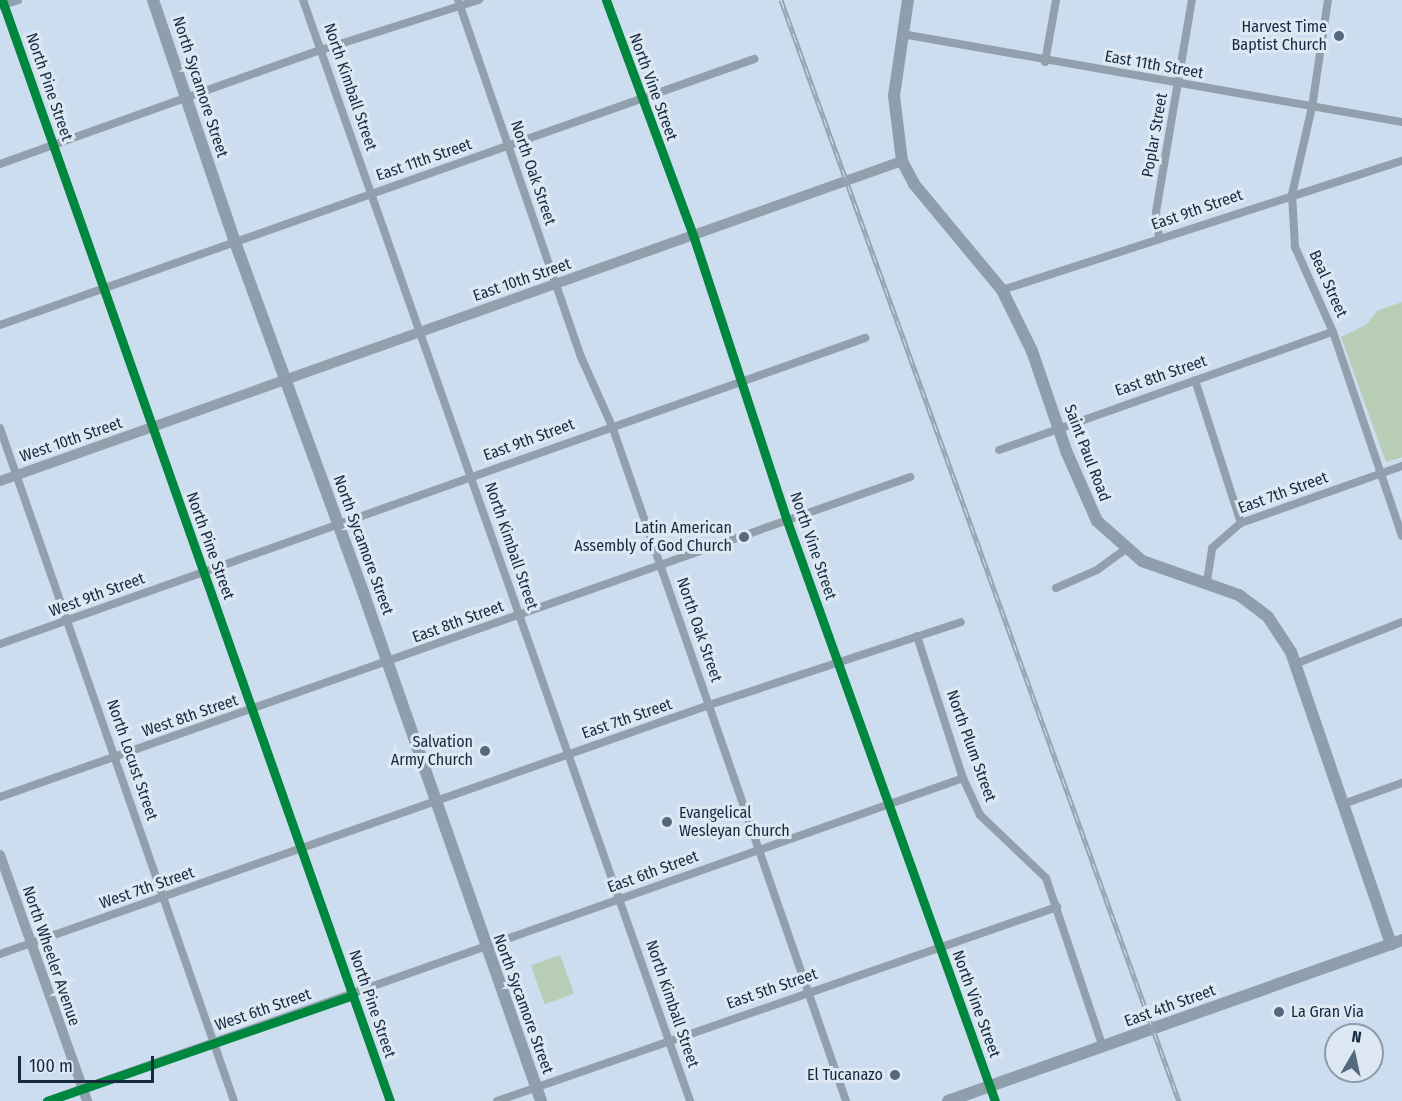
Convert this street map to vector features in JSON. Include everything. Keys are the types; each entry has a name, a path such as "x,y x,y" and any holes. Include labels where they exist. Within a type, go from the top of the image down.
{"main road":[{"name":"North Sycamore Street","path":"153,0 235,242 338,524 541,1101"},
{"name":"Saint Paul Road","path":"908,0 894,96 903,161 925,199 1002,290 1032,351 1059,428 1097,521 1142,561 1207,581 1239,595 1268,617 1295,664 1343,804 1397,942"},
{"name":"East 4th Street","path":"948,1101 1397,942"}],"street":[{"path":"2,4 18,0"},
{"name":"North Kimball Street","path":"303,0 690,1101"},
{"path":"0,164 321,50 460,4 479,0"},
{"name":"North Vine Street","path":"606,0 640,98 693,235 786,518 995,1101"},
{"path":"1045,62 1056,0"},
{"name":"Poplar Street","path":"1159,239 1156,212 1192,0"},
{"name":"Beal Street","path":"1328,0 1312,106 1292,194 1295,247 1333,332 1402,536"},
{"name":"North Pine Street","path":"2,4 304,849 390,1101"},
{"name":"North Oak Street","path":"460,4 581,357 612,426 846,1101"},
{"name":"East 11th Street","path":"902,34 1045,62 1402,122"},
{"name":"East 11th Street","path":"0,325 754,59"},
{"name":"East 10th Street","path":"152,428 419,330 556,285 903,161"},
{"name":"East 9th Street","path":"1002,290 1292,194 1402,161"},
{"name":"East 8th Street","path":"999,450 1333,332"},
{"name":"East 9th Street","path":"203,571 865,338"},
{"path":"1195,380 1241,523"},
{"name":"North Locust Street","path":"0,428 234,1101"},
{"name":"West 10th Street","path":"0,481 152,428"},
{"name":"East 7th Street","path":"1207,581 1212,548 1241,523 1402,466"},
{"name":"East 8th Street","path":"253,710 520,616 786,518 910,477"},
{"path":"1056,588 1096,570 1126,549"},
{"name":"West 9th Street","path":"0,644 69,623 203,571"},
{"name":"East 7th Street","path":"304,849 709,705 961,622"},
{"path":"1295,664 1402,622"},
{"name":"North Plum Street","path":"917,636 963,778 980,816 1046,878 1103,1047"},
{"name":"West 8th Street","path":"0,797 253,710"},
{"name":"East 6th Street","path":"353,994 963,778"},
{"path":"1343,804 1402,783"},
{"name":"West 7th Street","path":"0,954 304,849"},
{"name":"North Wheeler Avenue","path":"0,855 87,1101"},
{"name":"East 5th Street","path":"497,1101 1057,907"},
{"name":"West 6th Street","path":"47,1101 353,994"}],"green space":[{"path":"1402,302 1402,457 1386,462 1341,337 1366,325 1377,311"},
{"path":"560,955 574,994 545,1004 531,966"}],"railway":[{"path":"781,0 1179,1101"}],"cycle path":[{"path":"2,0 390,1101"},
{"path":"606,0 693,235 786,518 995,1101"},
{"path":"47,1101 353,995"}],"place":[{"name":"Harvest Time Baptist Church","path":"1339,36"},
{"name":"Latin American Assembly of God Church","path":"744,537"},
{"name":"Salvation Army Church","path":"485,751"},
{"name":"Evangelical Wesleyan Church","path":"667,822"},
{"name":"La Gran Via","path":"1279,1012"},
{"name":"El Tucanazo","path":"895,1075"}]}
